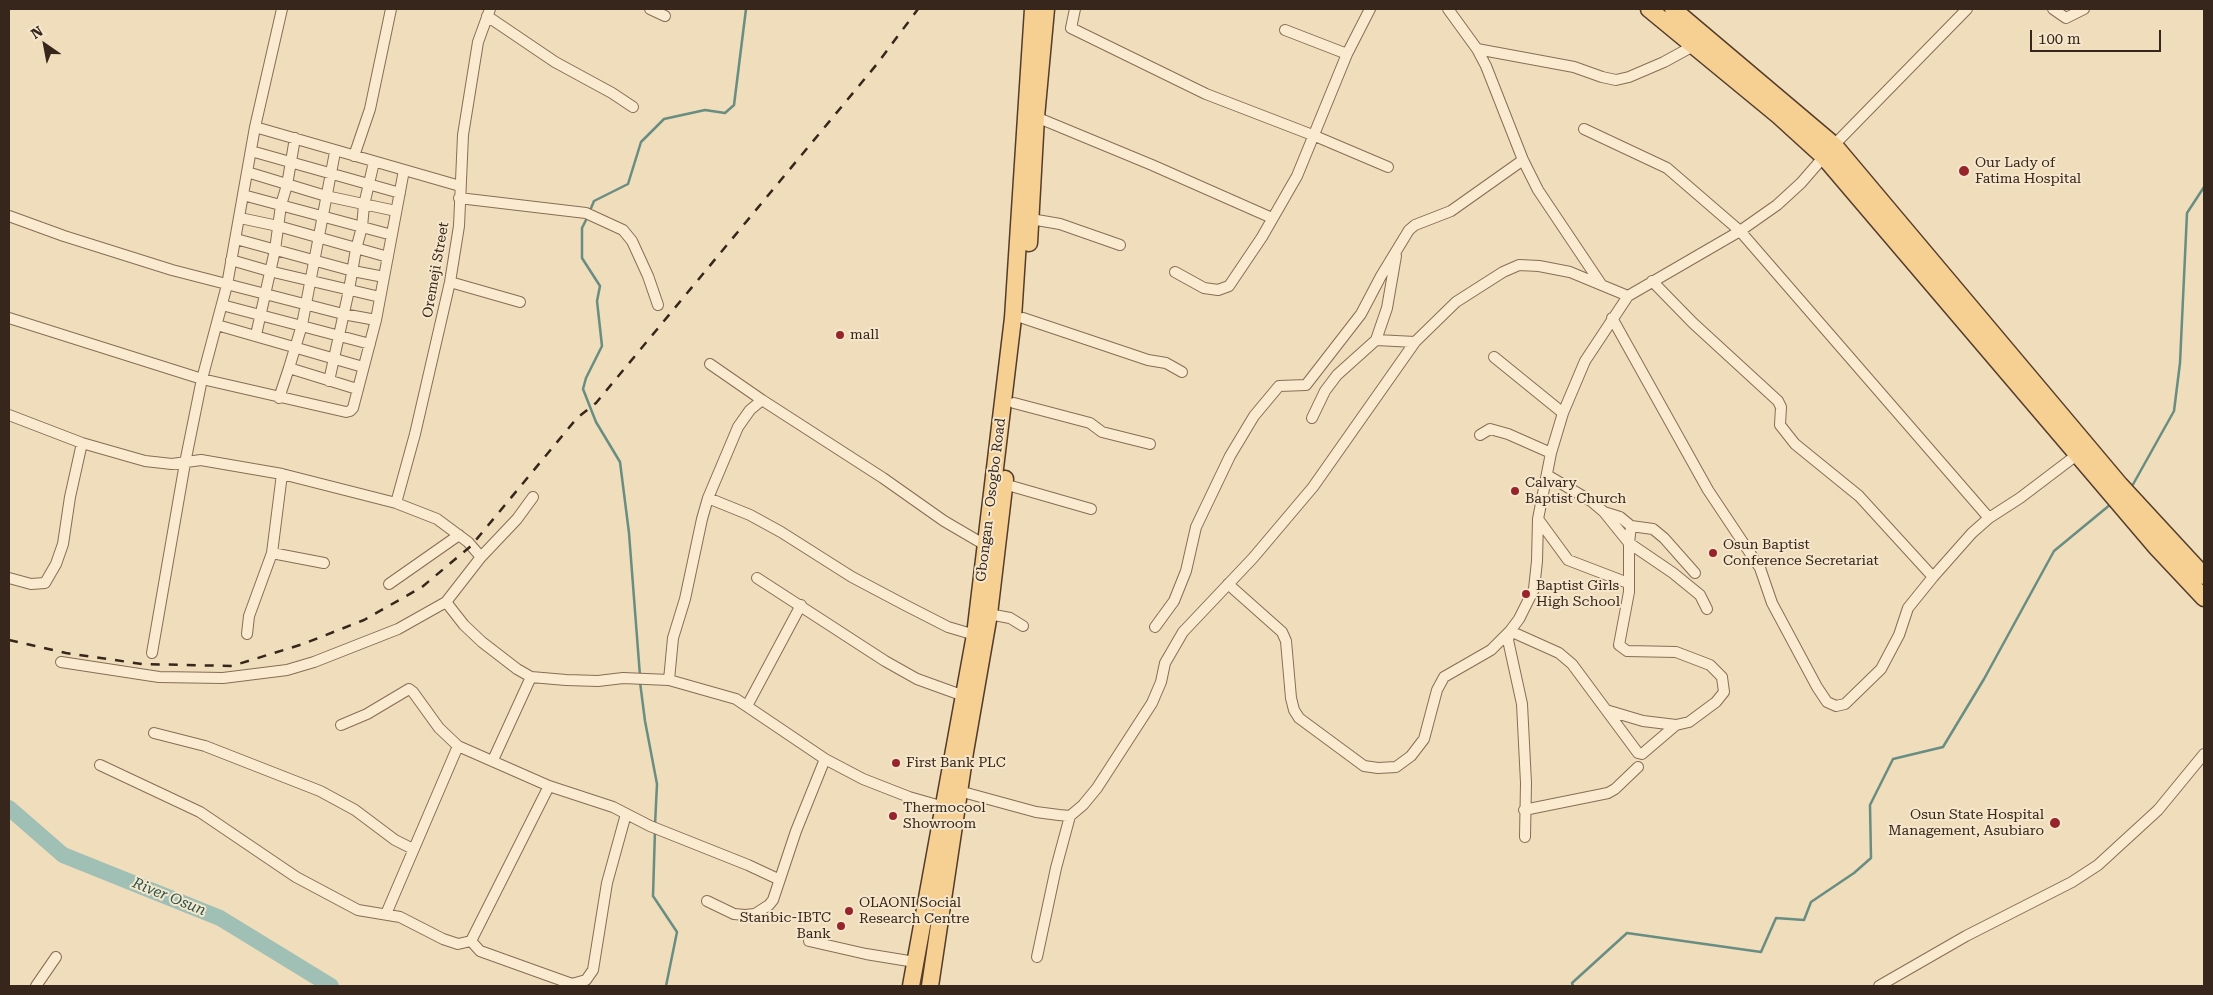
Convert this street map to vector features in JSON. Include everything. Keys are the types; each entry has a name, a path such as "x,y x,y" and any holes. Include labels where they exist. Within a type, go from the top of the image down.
{"main road":[{"name":"Gbongan - Osogbo Road","path":"930,986 976,663 975,635 1013,318 1033,9"},
{"name":"Gbongan - Osogbo Road","path":"911,986 964,696 976,663 989,614 1023,318 1031,219 1036,117 1046,9"},
{"path":"1649,9 1829,151 2078,454 2115,489"},
{"path":"1673,9 1829,151 2134,511 2204,576"},
{"path":"2134,511 2157,548 2204,598"}],"street":[{"path":"152,652 185,463 202,379 227,285 255,127 282,9"},
{"path":"354,156 370,110 392,9"},
{"path":"650,9 665,16"},
{"path":"1075,9 1071,28 1206,94 1315,136 1388,167"},
{"path":"1175,272 1204,288 1218,290 1229,286 1298,176 1347,54 1370,9"},
{"path":"1448,9 1477,49 1486,66 1538,190 1600,284"},
{"path":"1228,584 1282,632 1286,641 1291,698 1294,710 1299,718 1364,766 1378,768 1396,766 1411,756 1424,739 1437,690 1444,677 1491,650 1510,632 1519,619 1534,589 1538,519 1550,453 1562,413 1584,361 1628,296 1740,231 1777,205 1802,183 1829,151 1967,9"},
{"path":"2053,9 2060,16 2066,18 2084,9"},
{"path":"488,12 555,62 612,93 633,107"},
{"name":"Oremeji Street","path":"396,503 415,434 450,282 459,226 462,135 478,42 488,12"},
{"path":"1285,30 1347,54"},
{"path":"1477,49 1574,67 1602,78 1616,80 1629,77 1664,62 1695,45"},
{"path":"1036,117 1152,164 1272,218"},
{"path":"255,127 335,152 460,186"},
{"path":"1584,129 1667,168 1740,231 1989,518"},
{"path":"256,335 269,271 276,250 281,205 287,185 295,138"},
{"path":"251,151 400,193"},
{"path":"280,398 302,325 335,152"},
{"path":"1155,627 1174,601 1186,571 1196,527 1230,456 1254,416 1279,386 1306,385 1362,314 1404,235 1416,225 1451,211 1524,160"},
{"path":"329,381 374,162"},
{"path":"9,318 202,379 346,412 353,408 376,320 404,170"},
{"path":"247,172 326,196 396,212"},
{"path":"243,195 392,235"},
{"path":"460,198 586,213 602,218 623,230 632,241 648,276 658,306"},
{"path":"9,216 115,253 227,285 343,314 376,320"},
{"path":"240,218 278,226 388,257"},
{"path":"1031,219 1060,224 1120,245"},
{"path":"236,239 353,271 384,277"},
{"path":"1312,418 1325,391 1337,375 1376,340 1387,308 1396,252"},
{"path":"231,260 269,271 380,297"},
{"path":"1037,957 1056,868 1070,816 1097,788 1152,703 1161,682 1165,663 1179,638 1253,558 1313,487 1415,342 1456,302 1503,272 1519,266 1539,266 1570,272 1628,296"},
{"path":"1652,281 1698,328 1778,401 1781,407 1780,425 1789,437 1859,496 1933,577"},
{"path":"450,282 520,302"},
{"path":"222,305 370,344"},
{"path":"1023,318 1148,360 1166,363 1182,372"},
{"path":"1612,318 1708,490 1760,568 1772,603 1817,687 1827,702 1836,706 1845,704 1881,669 1898,635 1908,608 1972,534 1989,518 2020,498 2078,454"},
{"path":"217,325 296,346 364,367"},
{"path":"1376,340 1415,342"},
{"path":"1494,357 1562,413"},
{"path":"710,364 883,478 944,521 985,545"},
{"path":"288,368 357,388"},
{"path":"669,680 673,638 685,600 708,498 738,427 750,410 762,400"},
{"path":"1014,403 1090,423 1102,432 1150,444"},
{"path":"9,416 82,443 145,461 172,464 201,460 282,474 396,503 437,519 459,535 481,557"},
{"path":"1480,435 1490,429 1508,434 1550,453"},
{"path":"9,578 18,582 45,583 56,564 63,544 70,497 82,443"},
{"path":"247,634 249,616 272,553 282,474"},
{"path":"1547,475 1591,501 1604,512 1629,543 1673,573 1700,595 1707,609"},
{"path":"1004,484 1091,509"},
{"path":"61,662 159,676 223,678 287,670 314,662 398,629 446,602 481,557 517,519 533,497"},
{"path":"708,498 750,515 781,532 852,577 905,605 948,627 975,635"},
{"path":"1604,512 1620,517 1631,526 1653,529 1664,538 1695,572"},
{"path":"1538,519 1568,560 1628,583"},
{"path":"1605,709 1643,721 1676,725 1689,722 1716,702 1724,692 1722,676 1710,665 1676,652 1627,651 1619,645 1629,592 1631,526"},
{"path":"389,584 459,535"},
{"path":"272,553 324,564"},
{"path":"757,578 885,661 918,679 964,696"},
{"path":"446,602 464,625 482,642 517,669 531,677 598,681 623,678 669,680 736,700 825,759 863,779 909,797 944,807"},
{"path":"747,706 801,605"},
{"path":"989,614 1010,618 1023,626"},
{"path":"1510,632 1559,653 1572,664 1640,754 1676,725"},
{"path":"1510,632 1508,640 1510,654 1522,704 1526,783 1525,837"},
{"path":"493,760 531,677"},
{"path":"341,725 367,714 409,689 439,728 458,746 549,786 613,807 650,826 748,865 778,880"},
{"path":"154,733 205,746 320,791 355,810 396,840 413,849"},
{"path":"386,914 458,746"},
{"path":"1879,986 1966,936 2072,882 2098,865 2158,810 2204,754"},
{"path":"707,901 734,914 755,914 769,905 773,900 778,880 825,759"},
{"path":"100,765 200,812 296,877 358,910 386,914 416,924 442,939 458,944 471,941"},
{"path":"1524,810 1608,793 1615,789 1638,767"},
{"path":"471,941 549,786"},
{"path":"959,791 1036,812 1070,816"},
{"path":"471,941 480,951 572,984 586,980 593,970 607,883 626,814"},
{"path":"809,941 866,954 915,962"},
{"path":"36,986 56,957"}],"waterway":[{"path":"589,213 594,201 628,184 641,142 664,119 705,110 725,113 734,105 746,9"},
{"path":"2131,488 2174,411 2180,363 2187,213 2204,187"},
{"path":"587,218 582,228 582,258 600,286 597,301 602,346 586,378 583,389 596,422 620,462 629,533 640,676"},
{"path":"1573,986 1572,983 1627,933 1761,952 1776,918 1804,920 1811,902 1854,873 1871,858 1870,805 1893,759 1943,747 1984,679 2054,551 2111,504"},
{"path":"640,682 657,784 655,825"},
{"name":"River Osun","path":"9,808 63,855 220,918 331,986"},
{"path":"655,830 653,896 677,932 666,986"}],"railway":[{"path":"9,640 66,653 142,664 232,666 303,644 364,620 422,587 471,546 577,418 596,403 877,64 918,9"}],"place":[{"name":"Our Lady of Fatima Hospital","path":"1964,171"},
{"name":"mall","path":"840,335"},
{"name":"Calvary Baptist Church","path":"1515,491"},
{"name":"Osun Baptist Conference Secretariat","path":"1713,553"},
{"name":"Baptist Girls High School","path":"1526,594"},
{"name":"First Bank PLC","path":"896,763"},
{"name":"Thermocool Showroom","path":"893,816"},
{"name":"Osun State Hospital Management, Asubiaro","path":"2055,823"},
{"name":"OLAONI Social Research Centre","path":"849,911"},
{"name":"Stanbic-IBTC Bank","path":"841,926"}]}
